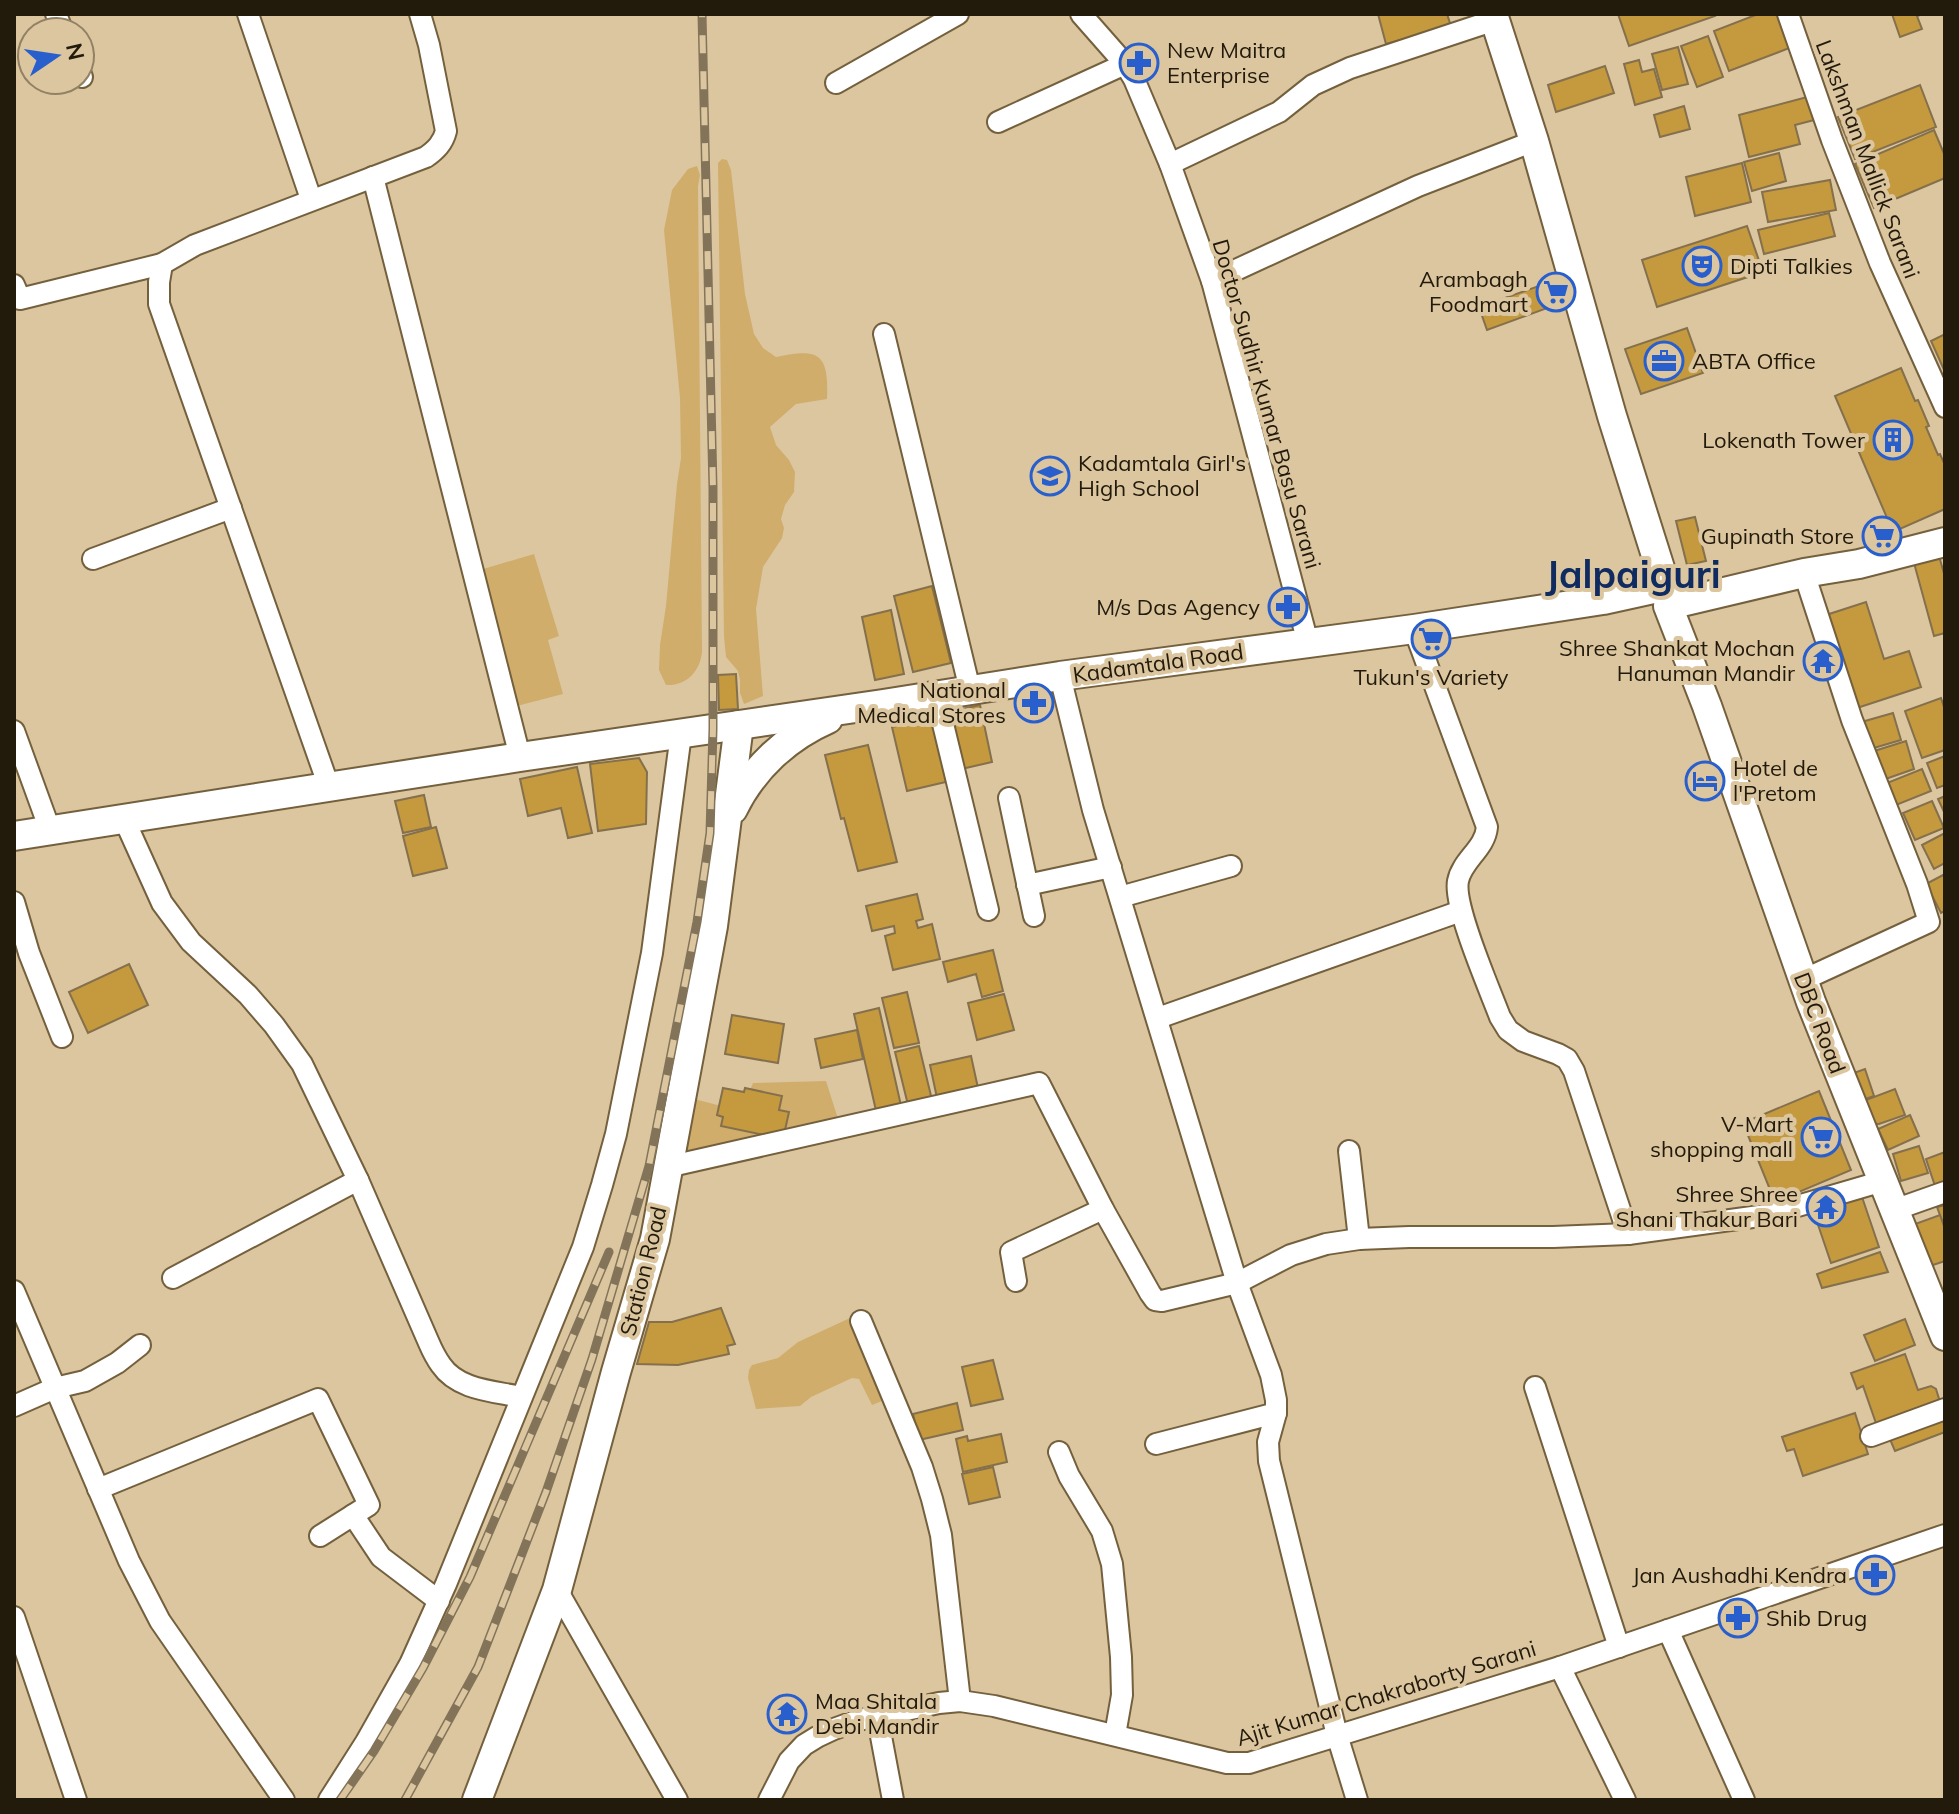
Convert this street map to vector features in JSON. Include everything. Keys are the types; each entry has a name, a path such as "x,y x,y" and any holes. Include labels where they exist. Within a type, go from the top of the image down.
{"street":[{"path":"248,14 311,199"},
{"path":"14,285 20,299 162,264 195,245 426,157 444,140 446,131 420,14"},
{"path":"836,83 958,14"},
{"name":"Doctor Sudhir Kumar Basu Sarani","path":"1081,14 1125,64 1134,79 1170,164 1212,281 1308,643"},
{"name":"Lakshman Mallick Sarani","path":"1788,14 1832,140 1876,252 1945,407"},
{"path":"1170,164 1279,112 1329,76 1499,16"},
{"name":"DBC Road","path":"1499,16 1540,138 1612,416 1707,706 1803,980 1945,1336"},
{"path":"998,122 1125,64"},
{"path":"1212,281 1418,186 1540,138"},
{"path":"373,177 520,757"},
{"path":"162,264 159,304 329,787"},
{"path":"884,334 970,690"},
{"path":"93,559 231,508"},
{"name":"Kadamtala Road","path":"14,836 1060,676 1414,629 1603,600 1672,594 1859,564 1945,542"},
{"path":"1803,980 1937,921 1917,884 1852,720 1804,573"},
{"path":"1414,629 1487,827 1482,843 1461,869 1458,878 1461,911 1500,1017 1508,1030 1523,1041 1567,1059 1574,1071 1628,1234"},
{"path":"1060,676 1093,810 1237,1283 1271,1375 1276,1413 1268,1442 1269,1461 1337,1735 1357,1800"},
{"path":"936,695 988,910"},
{"path":"728,818 748,783 775,753 794,738 836,715 883,704"},
{"name":"Station Road","path":"477,1800 557,1590 655,1239 701,999 728,818 726,727"},
{"path":"14,731 50,830"},
{"path":"329,1800 410,1664 439,1601 583,1247 616,1134 652,953 681,734"},
{"path":"1009,798 1034,916"},
{"path":"124,819 162,903 191,942 248,995 302,1064 441,1366 462,1384 521,1397"},
{"path":"1120,897 1231,866"},
{"path":"1027,885 1111,867"},
{"path":"14,902 29,953 62,1037"},
{"path":"1158,1018 1461,911"},
{"path":"667,1167 1039,1083 1103,1209 1155,1300 1171,1300 1237,1283 1265,1268 1326,1244 1359,1239 1444,1236 1628,1234 1767,1215 1883,1181"},
{"path":"1349,1151 1359,1239"},
{"path":"173,1278 358,1180"},
{"path":"1894,1210 1945,1192"},
{"path":"1016,1281 1011,1252 1103,1209"},
{"path":"14,1291 129,1561 160,1621 284,1800"},
{"path":"861,1321 922,1467 941,1535 960,1701"},
{"path":"14,1406 55,1388 85,1381 117,1363 140,1345"},
{"path":"1535,1387 1619,1647"},
{"path":"98,1489 318,1399 369,1505 320,1536"},
{"path":"1871,1436 1945,1409"},
{"path":"1156,1444 1276,1413"},
{"path":"1059,1452 1069,1476 1102,1531 1112,1564 1122,1695 1115,1735"},
{"path":"353,1515 381,1557 439,1601"},
{"name":"Ajit Kumar Chakraborty Sarani","path":"769,1800 789,1761 817,1737 877,1715 960,1701 1242,1764 1560,1667 1945,1535"},
{"path":"557,1590 677,1800"},
{"path":"14,1617 76,1800"},
{"path":"1668,1630 1744,1800"},
{"path":"1560,1667 1625,1800"},
{"path":"877,1715 893,1800"}],"shaded area":[{"path":"722,159 727,160 731,170 745,294 754,334 763,348 776,357 802,353 818,357 826,372 827,384 827,399 796,404 770,427 776,445 795,472 794,492 785,505 781,519 784,528 782,538 763,567 756,609 763,696 744,704 738,671 726,657 724,637 718,163"},
{"path":"697,166 700,175 702,652 691,676 680,683 666,685 659,670 660,645 681,458 680,398 664,230 672,190 688,169"},
{"path":"534,554 559,636 548,640 563,694 513,707 480,570"},
{"path":"826,1081 840,1125 680,1162 694,1099 741,1111 753,1083"},
{"path":"853,1318 887,1399 872,1405 859,1379 852,1378 811,1397 800,1406 756,1409 748,1378 752,1365 778,1358 798,1342"}],"building":[{"path":"1378,14 1447,14 1451,26 1386,44"},
{"path":"1618,14 1714,14 1715,16 1629,46"},
{"path":"1758,14 1779,14 1792,47 1729,71 1714,31"},
{"path":"1892,14 1923,14 1917,16 1922,29 1900,37"},
{"path":"1708,36 1723,77 1697,87 1681,46"},
{"path":"1678,47 1688,84 1662,90 1652,54"},
{"path":"1639,60 1642,72 1654,69 1662,97 1635,105 1624,64"},
{"path":"1605,66 1614,93 1556,112 1548,85"},
{"path":"1920,85 1936,127 1855,159 1838,117"},
{"path":"1811,96 1818,119 1795,125 1800,144 1749,157 1739,115"},
{"path":"1684,106 1690,129 1660,137 1654,115"},
{"path":"1934,130 1945,156 1945,178 1874,208 1855,164"},
{"path":"1779,153 1786,181 1752,191 1744,162"},
{"path":"1742,163 1751,202 1695,216 1686,177"},
{"path":"1830,180 1836,210 1768,222 1762,192"},
{"path":"1829,213 1835,236 1764,254 1758,230"},
{"name":"Dipti Talkies","path":"1747,226 1763,272 1657,307 1642,260"},
{"path":"1553,281 1561,303 1487,330 1479,307"},
{"name":"ABTA Office","path":"1687,328 1703,373 1641,394 1625,349"},
{"path":"1945,334 1945,372 1931,341"},
{"name":"Lokenath Tower","path":"1901,368 1945,465 1945,509 1893,532 1835,396"},
{"path":"1695,517 1706,561 1687,565 1676,521"},
{"path":"1939,556 1945,577 1945,633 1934,636 1914,563"},
{"path":"932,586 951,663 913,672 894,596"},
{"path":"1866,602 1884,659 1909,651 1921,687 1854,709 1823,616"},
{"path":"891,610 904,674 875,680 862,617"},
{"path":"736,674 738,709 719,710 718,675"},
{"path":"1941,698 1945,710 1945,750 1922,758 1905,711"},
{"path":"980,705 992,762 957,770 945,713"},
{"path":"1893,713 1901,740 1867,750 1858,723"},
{"path":"936,717 950,781 907,791 892,727"},
{"path":"1906,741 1914,769 1880,781 1871,752"},
{"path":"868,745 897,862 858,871 825,755"},
{"path":"1945,756 1945,785 1937,788 1927,763"},
{"path":"639,758 647,772 646,824 598,831 590,764"},
{"path":"577,767 592,833 568,838 561,808 528,816 520,779"},
{"path":"1922,769 1931,791 1891,807 1882,785"},
{"path":"424,795 431,827 403,833 395,801"},
{"path":"1945,796 1945,814 1938,799"},
{"path":"1932,801 1944,828 1915,840 1903,813"},
{"path":"436,827 447,868 413,876 403,836"},
{"path":"1945,833 1945,863 1934,869 1922,845"},
{"path":"1945,874 1945,911 1941,913 1926,884"},
{"path":"917,894 923,919 916,921 918,928 932,924 940,959 893,970 885,936 895,933 894,926 872,931 866,906"},
{"path":"993,950 1003,991 982,997 976,974 948,982 943,962"},
{"path":"129,964 148,1005 88,1033 69,992"},
{"path":"907,992 919,1043 894,1048 882,998"},
{"path":"1004,994 1014,1030 977,1040 968,1003"},
{"path":"879,1008 902,1110 877,1115 854,1014"},
{"path":"732,1015 784,1024 778,1063 725,1054"},
{"path":"857,1030 863,1059 821,1068 815,1039"},
{"path":"919,1046 932,1100 908,1105 895,1052"},
{"path":"971,1056 978,1088 937,1098 930,1065"},
{"path":"1865,1069 1874,1096 1857,1102 1848,1075"},
{"path":"723,1088 744,1092 745,1088 782,1096 779,1110 789,1112 783,1139 721,1126 723,1117 717,1115"},
{"path":"1895,1089 1905,1115 1879,1124 1865,1123 1858,1103"},
{"path":"1819,1091 1851,1170 1775,1202 1743,1123"},
{"path":"1910,1115 1919,1136 1888,1150 1878,1129"},
{"path":"1919,1146 1928,1173 1901,1181 1893,1154"},
{"path":"1945,1152 1945,1182 1935,1186 1926,1159"},
{"path":"1861,1194 1879,1247 1831,1263 1813,1210"},
{"path":"1945,1205 1945,1229 1937,1207"},
{"path":"1940,1215 1945,1229 1945,1261 1930,1266 1915,1224"},
{"path":"1880,1252 1888,1272 1822,1288 1817,1274"},
{"path":"721,1308 735,1344 727,1346 729,1354 678,1365 637,1364 649,1322 672,1322"},
{"path":"1905,1319 1915,1345 1875,1361 1864,1335"},
{"path":"1905,1354 1918,1390 1931,1386 1936,1389 1940,1402 1878,1429 1863,1386 1857,1389 1851,1373"},
{"path":"993,1360 1003,1399 971,1406 962,1367"},
{"path":"957,1403 963,1430 919,1440 913,1414"},
{"path":"1855,1413 1868,1454 1803,1476 1794,1449 1787,1451 1782,1437"},
{"path":"1942,1416 1945,1432 1895,1451 1889,1437"},
{"path":"1001,1434 1007,1462 963,1472 956,1439 967,1436 968,1441"},
{"path":"993,1467 1000,1497 969,1504 962,1474"}],"railway":[{"path":"405,1800 478,1667 546,1492 592,1359 649,1166 697,922 710,833 713,729 713,488 702,14"},
{"path":"340,1800 374,1751 423,1668 470,1577 609,1252"}],"place":[{"name":"New Maitra Enterprise","path":"1139,63"},
{"name":"Dipti Talkies","path":"1702,266"},
{"name":"Arambagh Foodmart","path":"1556,292"},
{"name":"ABTA Office","path":"1664,361"},
{"name":"Lokenath Tower","path":"1893,440"},
{"name":"Kadamtala Girl's High School","path":"1050,476"},
{"name":"Gupinath Store","path":"1882,536"},
{"name":"M/s Das Agency","path":"1288,607"},
{"name":"Tukun's Variety","path":"1431,639"},
{"name":"Shree Shankat Mochan Hanuman Mandir","path":"1823,661"},
{"name":"National Medical Stores","path":"1034,703"},
{"name":"Hotel de l'Pretom","path":"1705,781"},
{"name":"V-Mart shopping mall","path":"1821,1137"},
{"name":"Shree Shree Shani Thakur Bari","path":"1826,1207"},
{"name":"Jan Aushadhi Kendra","path":"1875,1575"},
{"name":"Shib Drug","path":"1738,1618"},
{"name":"Maa Shitala Debi Mandir","path":"787,1714"}],"district":[{"name":"Jalpaiguri","path":"1633,575"}]}
